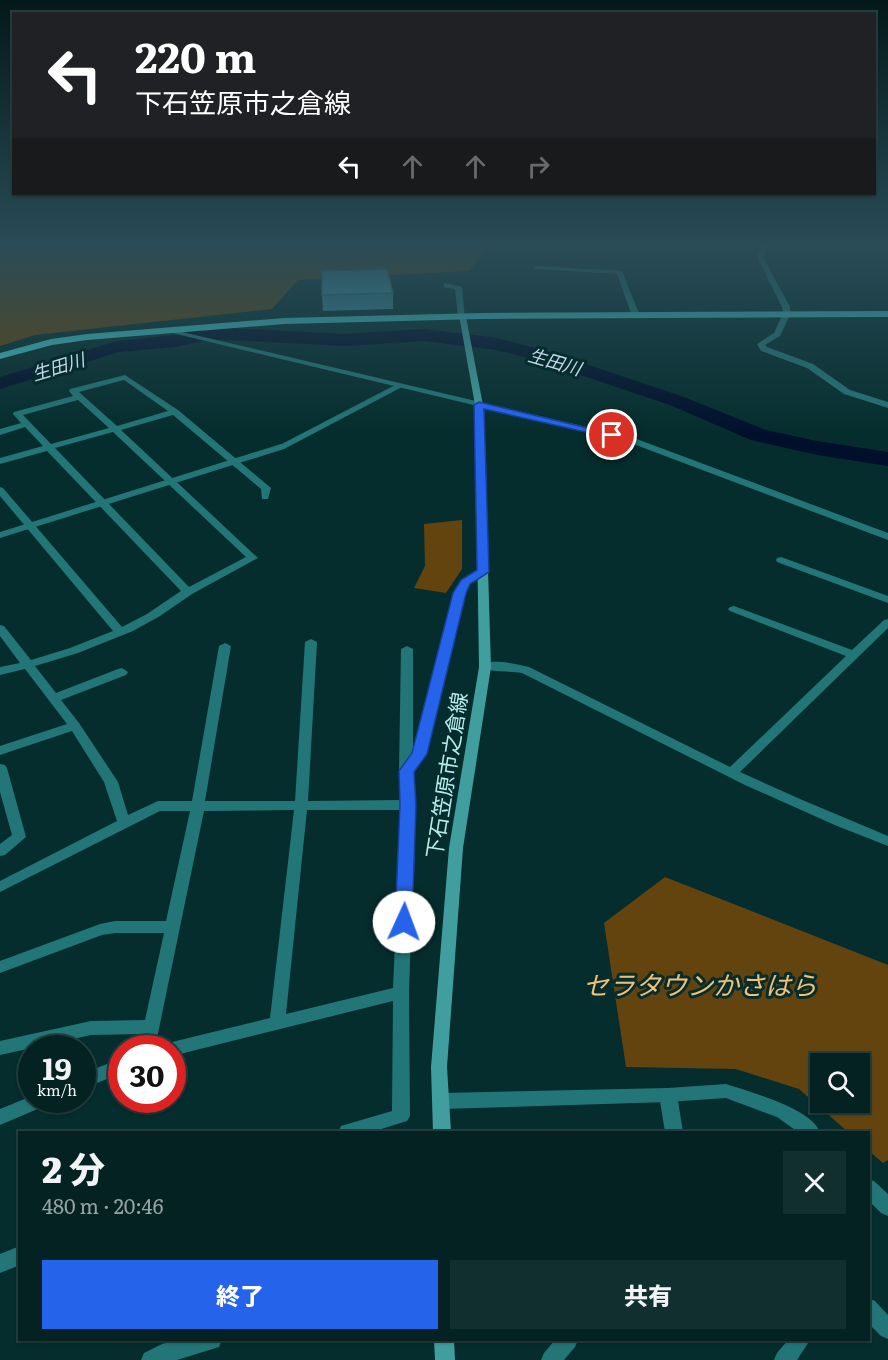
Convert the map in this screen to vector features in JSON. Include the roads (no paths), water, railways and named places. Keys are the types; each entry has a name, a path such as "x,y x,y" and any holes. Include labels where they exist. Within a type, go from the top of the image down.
{"main road":[{"path":"0,356 51,342 284,321 787,313 888,314"},
{"name":"下石笠原市之倉線","path":"442,1131 439,1067 456,848 485,667 479,405 462,317"},
{"path":"444,1341 445,1360"}],"street":[{"path":"461,308 462,317"},
{"path":"633,308 636,316"},
{"path":"786,308 787,313 777,334 761,344 764,349 810,366 847,392 888,405"},
{"path":"168,330 630,440 888,537"},
{"path":"0,671 30,665 120,632 145,620 188,592 253,558 73,391 125,377 175,412 266,488 265,497"},
{"path":"0,535 281,447 400,386"},
{"path":"80,397 17,414 188,592"},
{"path":"0,461 175,412"},
{"path":"0,432 27,424"},
{"path":"0,490 120,632"},
{"path":"781,560 888,600"},
{"path":"406,771 420,754 459,593 465,582 483,572"},
{"path":"735,609 853,655"},
{"path":"732,772 888,622"},
{"path":"0,628 75,726 111,782 124,823"},
{"path":"277,1024 301,807 311,642"},
{"path":"150,1035 198,805 225,646"},
{"path":"350,1131 401,1116 401,993 408,805 407,649"},
{"path":"485,667 503,666 525,670 732,772 888,841"},
{"path":"54,698 122,672"},
{"path":"0,751 75,726"},
{"path":"0,768 20,837 0,851"},
{"path":"0,887 159,806 408,805"},
{"path":"0,967 100,930 115,927 171,927"},
{"path":"186,1045 401,993"},
{"path":"0,1048 91,1028 152,1027"},
{"path":"442,1101 668,1095 726,1091 783,1111 810,1131"},
{"path":"668,1095 674,1131"},
{"path":"0,1117 18,1109"},
{"path":"870,1189 888,1207"},
{"path":"0,1264 18,1256"},
{"path":"870,1310 888,1329"},
{"path":"151,1360 162,1354 208,1341"},
{"path":"551,1360 567,1341"},
{"path":"784,1360 799,1341"}],"waterway":[{"name":"生田川","path":"0,383 117,347 176,341 209,333 344,340 424,335 498,344 540,355 677,401 759,435 817,448 888,459"}],"park label":[{"name":"セラタウンかさはら","path":"700,983"}]}
